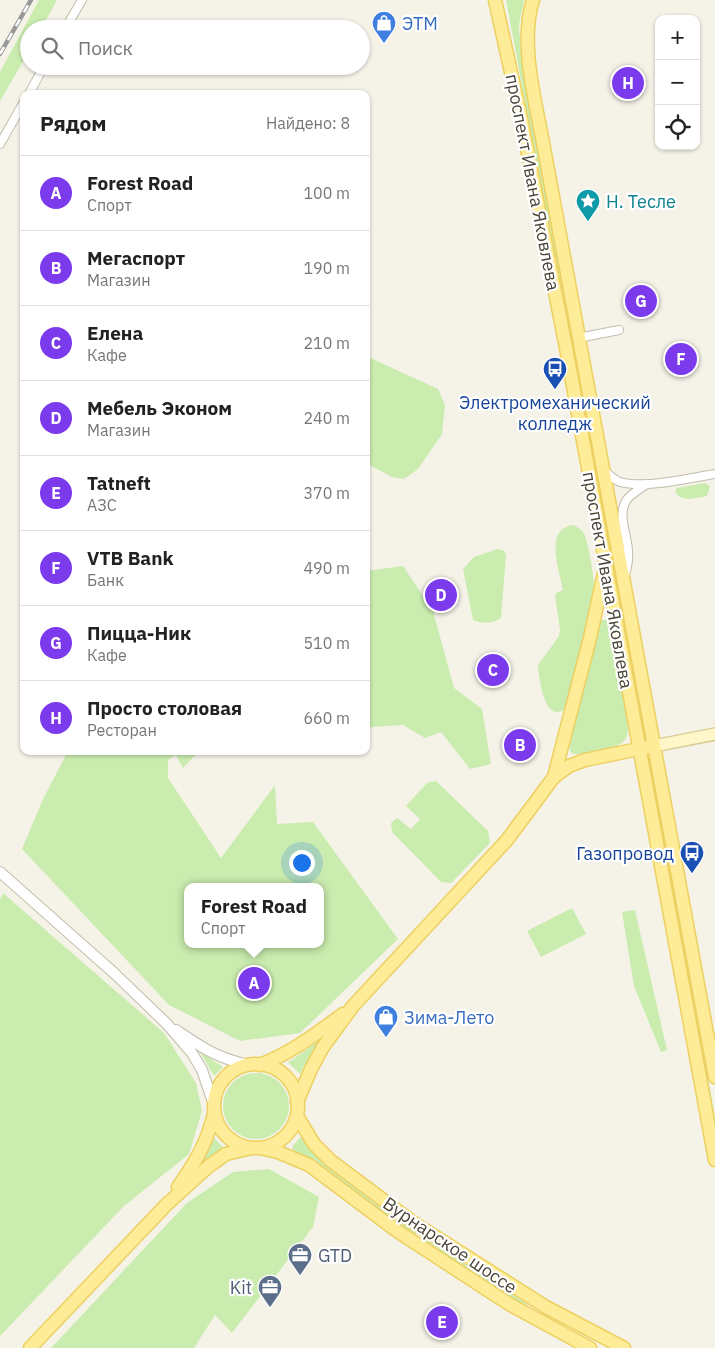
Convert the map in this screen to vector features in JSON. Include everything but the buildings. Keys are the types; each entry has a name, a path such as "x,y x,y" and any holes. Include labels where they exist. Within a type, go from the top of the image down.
{"main road":[{"name":"проспект Ивана Яковлева","path":"495,0 524,132 640,748 715,1160"},
{"name":"проспект Ивана Яковлева","path":"533,0 528,19 527,50 578,338 715,1077"},
{"path":"554,777 590,638 605,566"},
{"path":"297,1102 311,1068 323,1046 353,1006 507,840 554,777 569,766 585,760 715,734"},
{"path":"254,1065 273,1068 286,1077 294,1090 297,1102 297,1116 292,1128 274,1144 256,1148 239,1145 229,1139 217,1122 214,1108 216,1093 221,1082 229,1073 238,1068 282,1056 353,1006"},
{"name":"Вурнарское шоссе","path":"166,1205 199,1157 210,1131 214,1108"},
{"name":"Вурнарское шоссе","path":"297,1116 314,1144 331,1162 422,1229 546,1307 624,1348"},
{"name":"Вурнарское шоссе","path":"30,1348 166,1205 209,1166 226,1154 256,1148 278,1152 309,1166 414,1242 509,1304 590,1348"},
{"path":"414,1242 422,1229"},
{"path":"538,1321 546,1307"}],"street":[{"path":"70,20 82,0"},
{"path":"30,90 39,75"},
{"path":"0,144 20,109"},
{"path":"578,338 620,330"},
{"path":"602,469 619,481 629,484 648,484 715,474"},
{"path":"624,582 628,565 628,551 622,518 623,510 626,501 648,484"},
{"path":"0,872 114,973 167,1024 192,1053 202,1070 214,1108"},
{"path":"167,1024 209,1052 231,1061 254,1065"}],"green space":[{"path":"39,0 57,0 46,20 28,20"},
{"path":"506,0 524,0 519,25 521,54 647,735 644,736"},
{"path":"20,35 20,67 0,101 0,72"},
{"path":"370,358 438,389 445,405 442,434 418,469 404,479 392,477 370,465"},
{"path":"705,483 710,486 707,496 685,499 675,492 677,488"},
{"path":"574,525 582,531 587,541 593,572 594,592 568,707 560,712 554,711 549,707 545,700 540,683 538,665 559,636 560,630 555,596 556,593 563,590 557,562 556,542 559,534 565,528"},
{"path":"498,549 504,551 506,555 501,618 484,623 473,620 463,569 474,557"},
{"path":"403,566 433,611 454,688 482,709 491,764 470,769 441,732 425,738 403,725 370,727 370,570"},
{"path":"602,620 608,620 612,626 628,728 627,734 622,743 613,747 573,754 570,751 570,744 599,625"},
{"path":"66,755 176,755 168,760 168,778 221,858 275,785 277,824 313,822 398,939 300,1033 240,1041 169,1005 22,849 43,799"},
{"path":"176,755 195,755 183,768"},
{"path":"650,758 715,1117 715,1135 646,759"},
{"path":"436,781 488,831 490,843 451,883 441,882 392,832 391,823 397,818 411,829 420,819 406,806 427,783"},
{"path":"3,893 164,1033 196,1083 202,1111 189,1154 124,1206 0,1336 0,900"},
{"path":"572,908 586,934 541,957 527,931"},
{"path":"635,910 667,1050 661,1052 634,986 622,912"},
{"path":"326,1035 304,1066 300,1074 288,1062"},
{"path":"200,1052 223,1067 214,1076"},
{"path":"256,1073 269,1076 279,1083 286,1093 289,1106 286,1119 279,1129 269,1136 256,1139 243,1136 233,1129 226,1119 223,1106 226,1093 233,1083 243,1076"},
{"path":"302,1136 342,1177 416,1232 416,1234 414,1235 343,1183 315,1160 294,1151 292,1148 294,1144"},
{"path":"214,1138 225,1149 194,1177"},
{"path":"269,1169 319,1197 313,1227 232,1333 215,1315 194,1348 51,1348 187,1203 233,1172"},
{"path":"424,1238 527,1304 528,1307 525,1308 421,1241"}],"railway":[{"path":"0,54 31,0"}],"place":[{"name":"ЭТМ","path":"384,44"},
{"name":"Просто столовая","path":"628,83"},
{"name":"Н. Тесле","path":"588,222"},
{"name":"Пицца-Ник","path":"641,301"},
{"name":"VTB Bank","path":"681,359"},
{"name":"Электромеханический колледж","path":"555,390"},
{"name":"Мебель Эконом","path":"441,595"},
{"name":"Елена","path":"493,670"},
{"name":"Мегаспорт","path":"520,745"},
{"name":"Газопровод","path":"692,874"},
{"name":"Forest Road","path":"254,983"},
{"name":"Зима-Лето","path":"386,1038"},
{"name":"GTD","path":"300,1276"},
{"name":"Kit","path":"270,1308"},
{"name":"Tatneft","path":"442,1322"}]}
